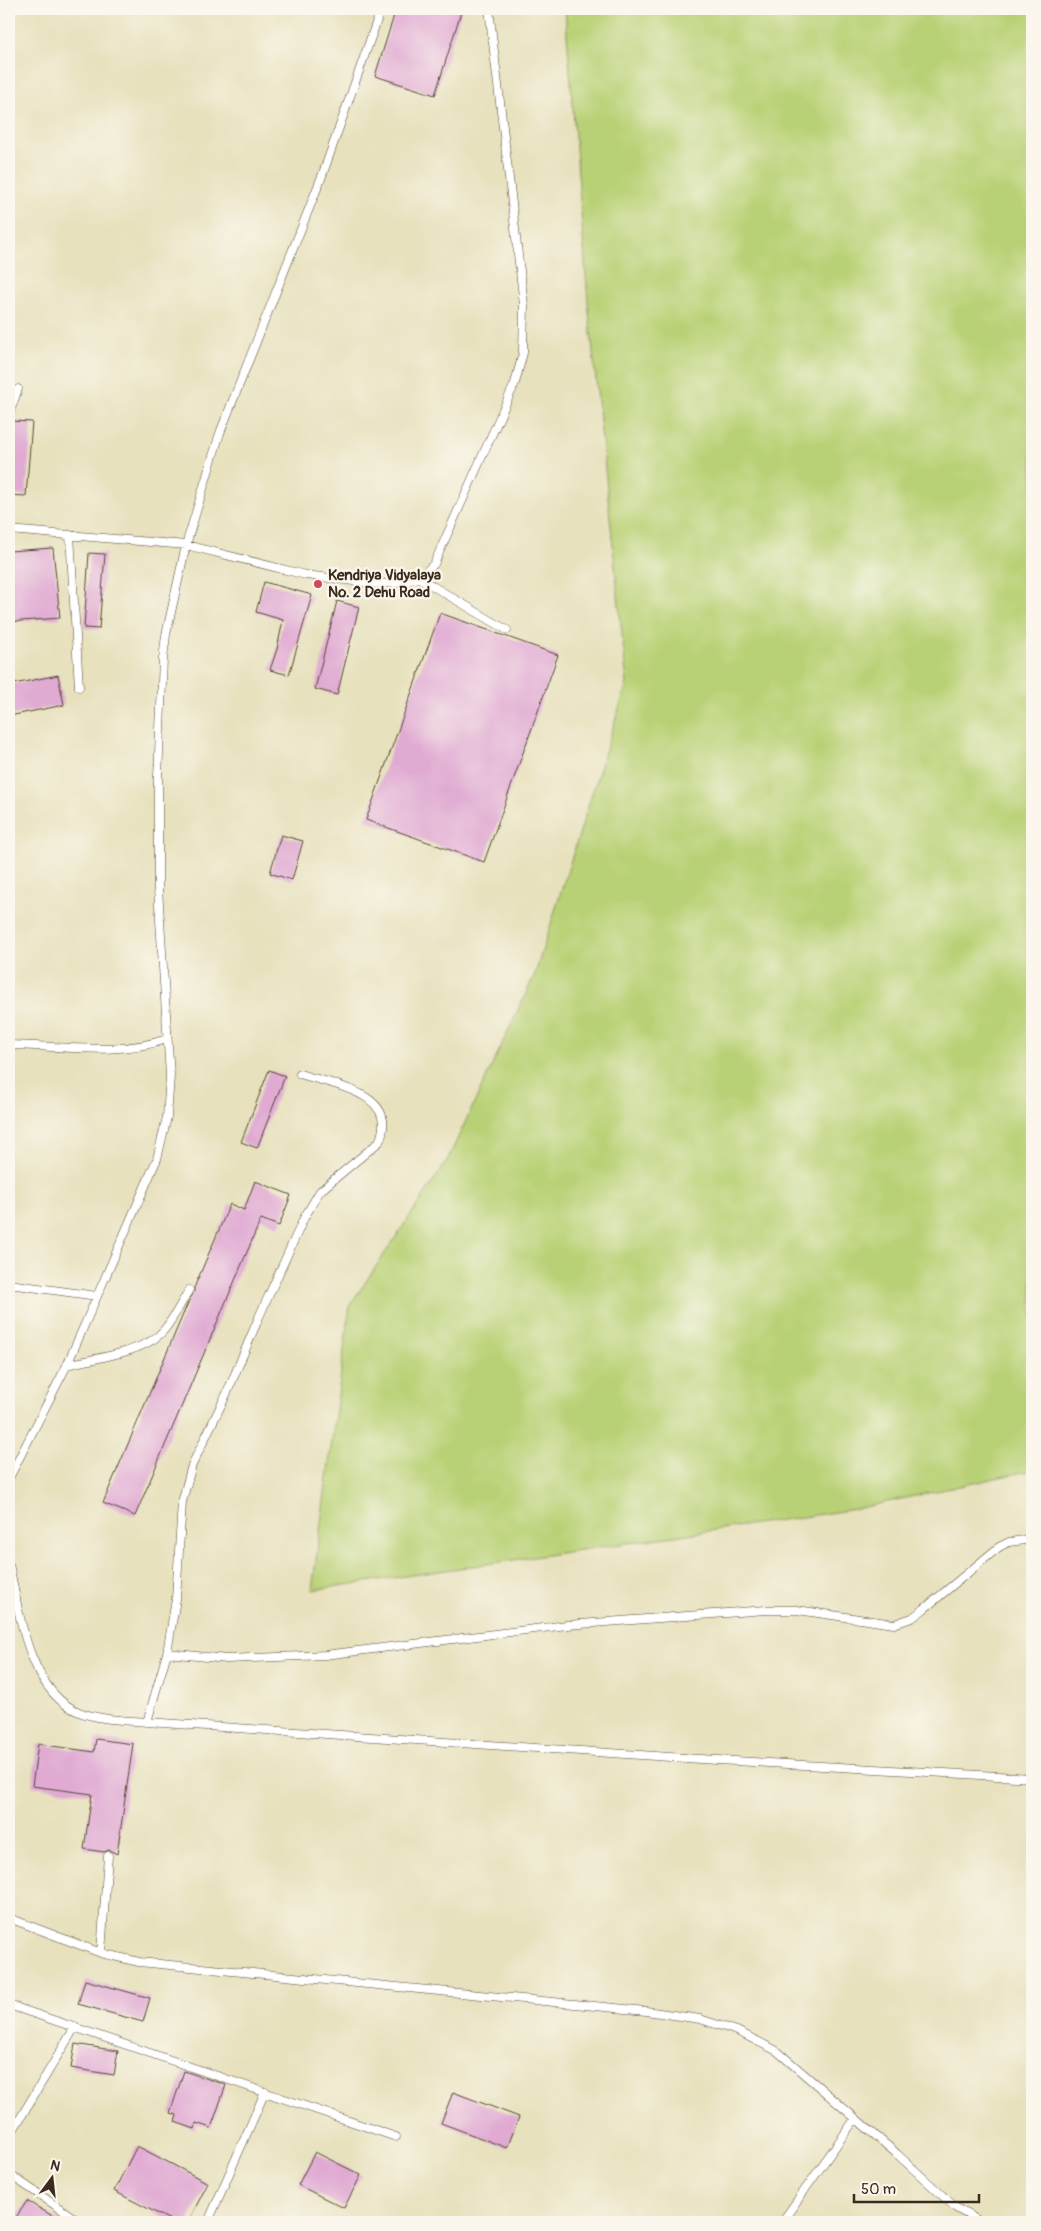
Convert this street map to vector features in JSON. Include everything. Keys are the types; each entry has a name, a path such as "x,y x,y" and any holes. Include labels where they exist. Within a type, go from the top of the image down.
{"lane":[{"path":"9,1478 67,1365 157,1159 167,1117 170,1076 158,889 158,777 163,659 168,626 186,545 220,433 322,176 381,9"},
{"path":"9,530 186,545 306,575 377,584 399,583 420,578 434,564 515,383 523,353 524,305 489,9"},
{"path":"9,414 18,389"},
{"path":"70,534 79,687"},
{"path":"420,578 508,630"},
{"path":"9,1045 119,1049 151,1044 167,1039"},
{"path":"147,1722 168,1653 176,1599 182,1502 192,1465 228,1393 259,1316 304,1218 320,1191 378,1142 384,1131 383,1117 373,1100 300,1074"},
{"path":"9,1284 97,1296"},
{"path":"67,1365 138,1348 150,1341 163,1332 189,1290"},
{"path":"168,1653 227,1659 325,1656 566,1625 766,1610 797,1610 894,1624 918,1614 999,1547 1009,1542 1032,1539"},
{"path":"9,1564 24,1632 39,1672 50,1690 65,1704 79,1712 100,1718 700,1759 1032,1778"},
{"path":"101,1953 108,1856"},
{"path":"9,1918 101,1953 139,1962 646,2011 700,2019 737,2031 777,2051 956,2208 975,2221"},
{"path":"9,2006 396,2137"},
{"path":"9,2137 75,2027"},
{"path":"208,2222 265,2092"},
{"path":"782,2222 855,2119"},
{"path":"9,2174 80,2222"}],"green space":[{"path":"565,9 1032,9 1032,1470 856,1509 312,1590 350,1305 447,1161 535,974 627,683 589,313"}],"building":[{"path":"396,9 462,9 435,95 375,76"},
{"path":"11,421 32,422 26,496 9,495"},
{"path":"53,548 60,618 9,622 9,551"},
{"path":"89,553 105,554 99,629 84,628"},
{"path":"264,582 312,595 289,675 270,670 283,620 256,612"},
{"path":"337,601 359,607 337,695 315,689"},
{"path":"440,613 558,655 484,862 366,820"},
{"path":"58,675 64,705 9,716 9,685"},
{"path":"281,835 303,841 292,880 270,873"},
{"path":"269,1070 285,1076 257,1148 241,1142"},
{"path":"255,1181 291,1195 279,1226 261,1219 135,1516 103,1503 230,1204 244,1210"},
{"path":"96,1739 133,1744 117,1854 109,1850 104,1852 84,1849 92,1794 32,1786 38,1744 94,1752"},
{"path":"85,1980 150,1998 143,2022 78,2004"},
{"path":"75,2044 118,2051 114,2075 71,2068"},
{"path":"184,2071 226,2085 211,2128 196,2123 195,2129 175,2122 177,2115 170,2113"},
{"path":"453,2092 519,2117 507,2148 441,2123"},
{"path":"137,2146 208,2183 188,2222 174,2222 114,2191"},
{"path":"315,2152 361,2175 344,2208 298,2185"},
{"path":"27,2201 63,2222 13,2222"}],"place":[{"name":"Kendriya Vidyalaya No. 2 Dehu Road","path":"318,584"}]}
